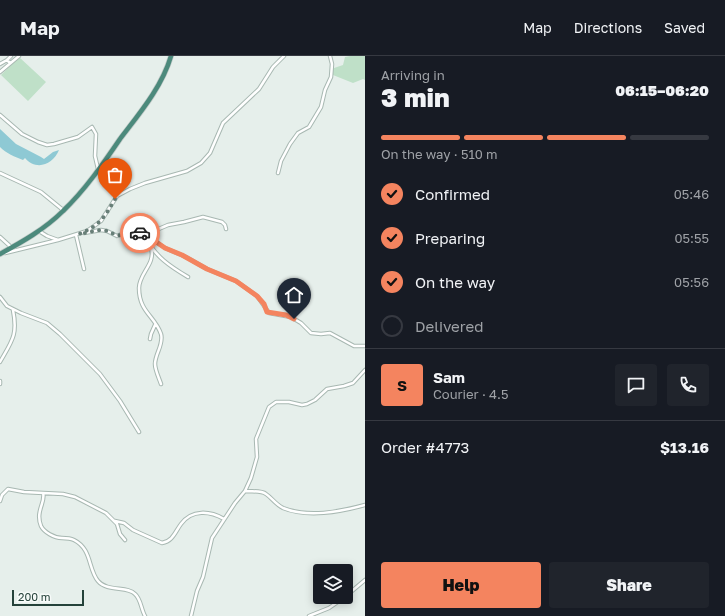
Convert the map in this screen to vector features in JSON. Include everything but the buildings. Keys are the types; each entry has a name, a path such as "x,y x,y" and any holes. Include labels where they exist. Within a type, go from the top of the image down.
{"highway":[{"path":"1,254 39,231 64,211 103,164 144,106 162,78 171,58"}],"street":[{"path":"0,59 1,63 11,56"},
{"path":"0,72 19,56"},
{"path":"171,58 175,56"},
{"path":"79,234 87,231 101,221 115,199 124,193 145,183 187,171 201,163 210,153 223,123 259,89 274,67 284,56"},
{"path":"278,173 281,161 290,144 298,133 309,127 321,107 325,90 331,78 332,64 330,56"},
{"path":"7,60 10,63"},
{"path":"0,115 22,134 47,145 78,137 92,127 96,134 95,156 98,170"},
{"path":"96,161 103,164"},
{"path":"0,173 41,192 64,211"},
{"path":"147,237 168,224 203,217 222,222 226,229"},
{"path":"1,254 76,234 100,230 108,231 117,236 134,231 207,269 236,281 257,296 269,313 291,316 311,333 330,333 354,346 365,346"},
{"path":"39,231 58,240"},
{"path":"76,234 84,269"},
{"path":"0,237 11,248"},
{"path":"147,237 152,253 151,261 140,284 139,293 143,308 161,333 155,363 161,384"},
{"path":"150,248 172,267 188,277"},
{"path":"0,297 7,306 13,310 47,323 92,366 120,401 139,432"},
{"path":"0,362 14,337 15,322 13,310"},
{"path":"150,339 155,325"},
{"path":"191,616 198,589 203,577 210,542 235,502 245,491 256,464 256,437 266,412 273,402 283,401 307,404 315,400 327,389 353,383 365,370"},
{"path":"0,501 2,495 8,489 72,496 102,511 114,521 125,540"},
{"path":"245,491 265,493 276,504 300,512 339,511 365,505"},
{"path":"43,493 44,498 39,511 42,528 53,536 70,538 81,545 88,556 96,579 107,587 134,592 145,616"},
{"path":"114,521 124,523 136,531 162,543 169,541 175,536 181,524 195,514 214,514 224,519"},
{"path":"353,591 365,580"},
{"path":"309,616 335,604"}],"green space":[{"path":"365,56 365,80 363,79 353,83 333,75 331,69 343,65 345,57"},
{"path":"19,57 46,82 28,101 1,75"}],"water":[{"path":"0,129 16,144 44,159 53,152 59,150 49,163 39,165 34,164 25,158 23,160 11,155 0,147"}],"way so far":[{"path":"115,199 105,217 101,221 87,231 79,234 100,230 108,231 117,236 134,231 140,233"}],"route":[{"path":"140,233 146,237 149,237 165,248 182,255 207,269 236,281 253,292 264,304 267,312 291,316 294,319"}]}
